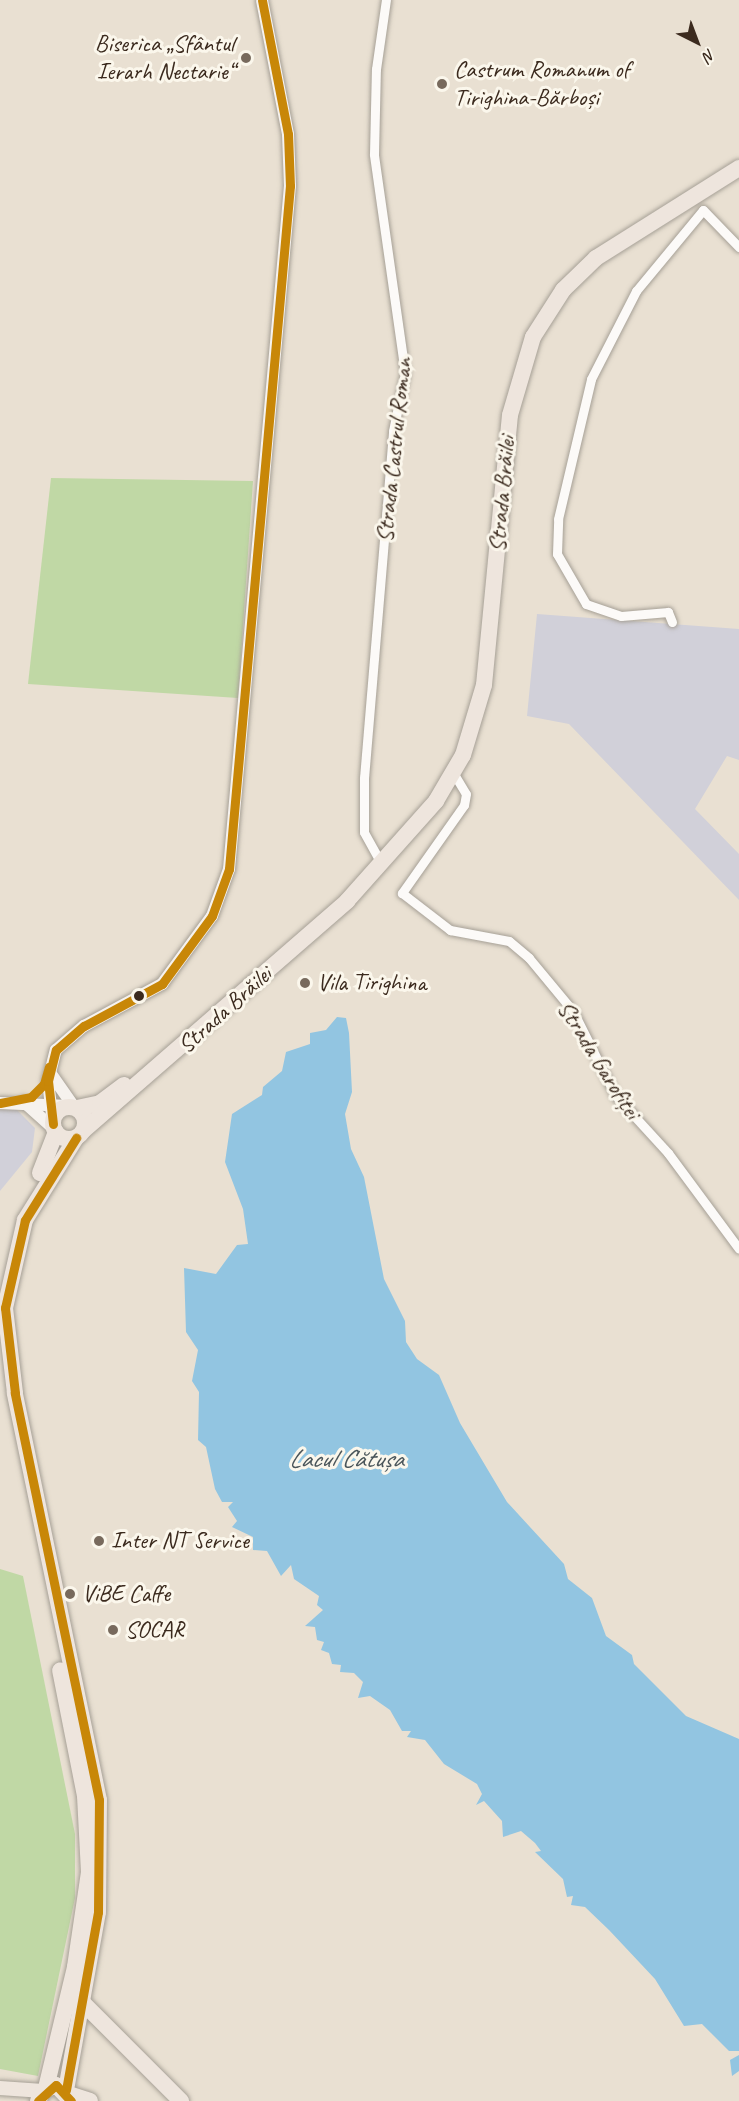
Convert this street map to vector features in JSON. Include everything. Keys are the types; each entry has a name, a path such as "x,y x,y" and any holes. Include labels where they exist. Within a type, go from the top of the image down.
{"highway":[{"name":"Strada Brăilei","path":"68,2095 80,2000 98,1912 99,1800 15,1393 5,1308 25,1220 80,1134 381,863 454,774 484,685 510,414 522,363 549,309 579,273 632,231 739,168"},
{"name":"Strada Brăilei","path":"73,1107 110,1098 201,1025"},
{"path":"0,1272 16,1216 51,1154 55,1129 59,1110 73,1107 84,1115 80,1134 55,1129"},
{"path":"0,1366 90,1836 86,1911 42,2093 68,2095 90,2101"},
{"path":"80,2000 181,2101"}],"main road":[{"path":"0,2088 16,2092 42,2093"},
{"path":"16,2092 28,2101"}],"street":[{"path":"23,1101 41,1089 56,1050 77,1031 162,984 207,925 227,878 290,186 288,135 262,0"},
{"name":"Strada Castrul Roman","path":"381,863 364,832 364,778 393,431 405,373 374,154 376,69 386,0"},
{"path":"693,195 703,210 739,246"},
{"path":"672,622 668,612 621,616 586,604 557,554 556,534 582,408 598,362 636,291 703,210"},
{"name":"Strada Garofiței","path":"454,774 466,794 464,805 402,892 450,930 509,941 529,958 573,1011 615,1095 668,1153 739,1249"},
{"path":"49,1067 49,1103 55,1129"},
{"path":"49,1067 53,1083 73,1107"},
{"path":"23,1101 55,1129"},
{"path":"0,1103 23,1101 73,1107"}],"shaded area":[{"path":"537,614 739,629 739,760 727,756 695,809 739,854 739,900 569,724 527,716"},
{"path":"15,1108 35,1128 32,1152 0,1191 0,1110"}],"green space":[{"path":"51,478 253,481 238,698 28,684"},
{"path":"0,1569 23,1576 75,1834 75,1898 38,2076 0,2069"}],"water":[{"name":"Lacul Cătușa","path":"337,1017 346,1018 349,1033 352,1092 345,1114 351,1149 364,1177 384,1279 405,1321 406,1342 417,1359 439,1375 460,1423 507,1502 564,1564 568,1579 592,1598 606,1636 632,1655 634,1664 686,1716 739,1739 739,2051 729,2051 702,2024 684,2026 655,1979 585,1907 571,1905 573,1896 567,1897 563,1879 535,1852 541,1851 535,1843 521,1831 503,1837 502,1821 484,1801 476,1805 482,1794 477,1784 444,1764 425,1740 407,1737 411,1731 402,1731 390,1710 370,1696 358,1698 363,1682 354,1673 340,1672 341,1665 332,1664 329,1653 321,1650 324,1642 317,1640 315,1627 305,1626 323,1610 317,1605 319,1596 294,1579 291,1565 281,1576 267,1551 253,1550 253,1537 232,1527 237,1521 228,1507 233,1502 222,1502 215,1489 206,1447 198,1440 199,1392 192,1381 198,1350 186,1332 184,1268 216,1274 237,1245 248,1244 243,1209 225,1162 232,1114 262,1095 263,1087 282,1071 286,1052 310,1044 310,1033 326,1030"},
{"path":"739,2055 739,2071 732,2076 730,2060"}],"transit line":[{"path":"53,1124 48,1081 56,1050 84,1026 162,984 212,916 229,869 290,186 288,134 262,0"},
{"path":"0,1103 31,1097 44,1084 49,1067"},
{"path":"66,2090 98,1912 99,1800 15,1393 5,1308 25,1220 76,1138"},
{"path":"38,2101 56,2085 71,2101"}],"place":[{"name":"Biserica „Sfântul Ierarh Nectarie“","path":"246,58"},
{"name":"Castrum Romanum of Tirighina-Bărboși","path":"442,84"},
{"name":"Vila Tirighina","path":"305,983"},
{"name":"Inter NT Service","path":"99,1541"},
{"name":"ViBE Caffe","path":"70,1594"},
{"name":"SOCAR","path":"113,1630"}]}
